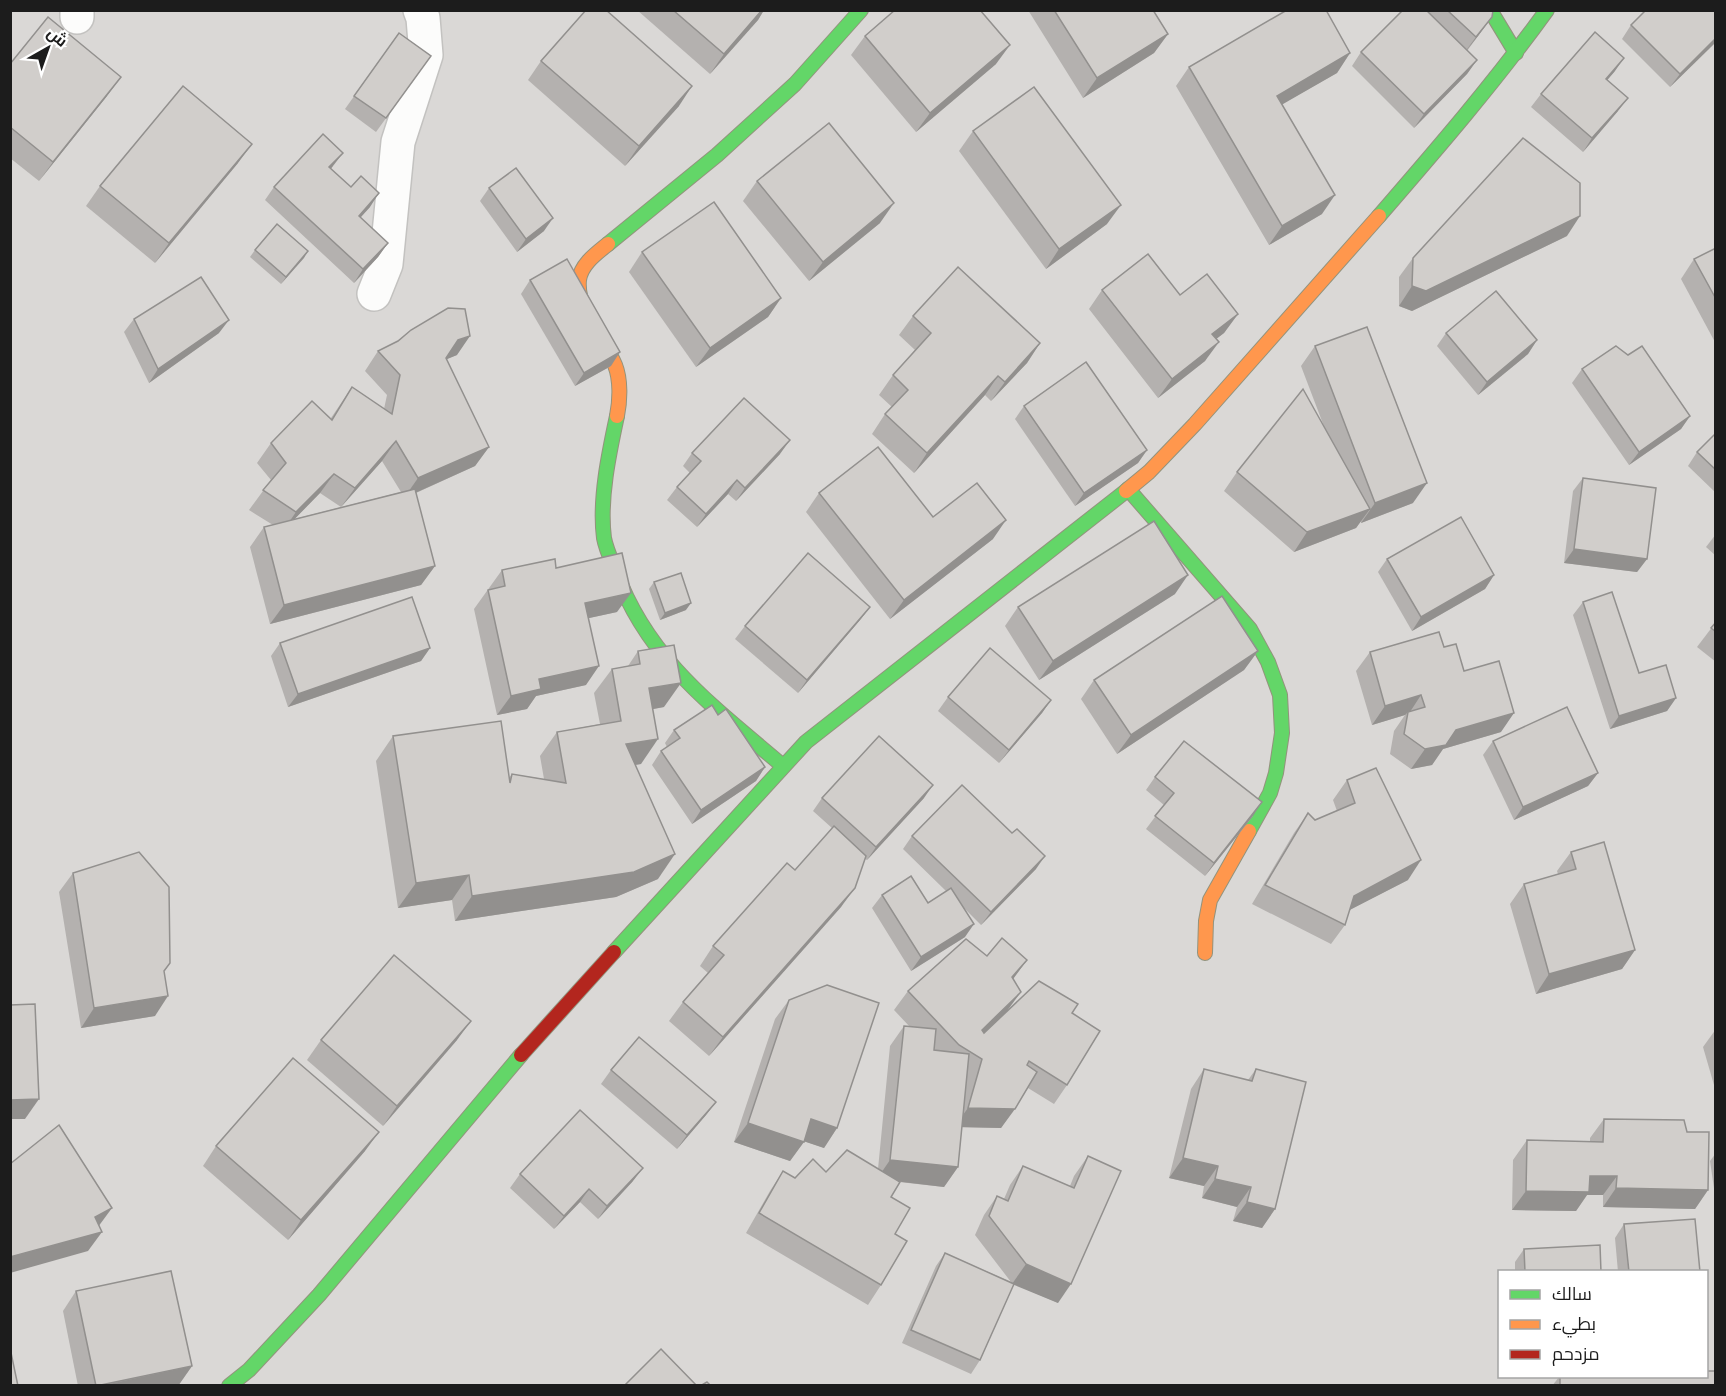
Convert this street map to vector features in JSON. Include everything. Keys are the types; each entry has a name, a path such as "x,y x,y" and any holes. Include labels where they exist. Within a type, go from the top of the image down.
{"main road":[{"path":"783,766 700,696 657,649 626,599 604,539 604,499 611,445 620,402 616,367 581,300 579,278 589,260 717,154 795,84 861,10"},
{"path":"1490,10 1516,53"},
{"path":"229,1386 249,1370 319,1295 523,1052 806,742 1086,524 1149,471 1195,424 1442,144 1516,53 1547,10"},
{"path":"1128,489 1250,629 1268,662 1280,695 1282,733 1276,773 1270,793 1210,900 1206,921 1205,953"}],"street":[{"path":"374,294 386,264 398,142 426,55 420,10"}],"shaded area":[{"path":"10,11 1715,11 1715,1385 11,1385"}],"building":[{"path":"586,10 606,10 692,86 639,146 541,61"},
{"path":"673,10 762,10 724,54"},
{"path":"895,10 980,10 1010,45 930,113 865,36"},
{"path":"1054,10 1153,10 1168,34 1097,78"},
{"path":"1287,10 1326,10 1350,53 1277,96 1335,195 1282,226 1189,67"},
{"path":"1403,10 1426,10 1477,60 1424,114 1361,52"},
{"path":"1447,10 1493,10 1492,17 1476,37"},
{"path":"1646,10 1716,10 1716,38 1680,74 1631,25"},
{"path":"48,17 121,77 53,162 10,127 10,64"},
{"path":"1595,32 1624,58 1606,79 1628,98 1592,138 1541,94"},
{"path":"399,33 431,56 386,118 354,96"},
{"path":"183,86 252,144 169,243 100,186"},
{"path":"1034,87 1121,205 1059,249 973,131"},
{"path":"829,123 894,203 823,262 757,181"},
{"path":"323,134 343,153 329,167 351,187 361,176 379,193 359,216 388,243 363,269 274,187"},
{"path":"1523,138 1580,183 1580,216 1426,291 1412,286 1413,258"},
{"path":"516,168 553,218 526,239 489,188"},
{"path":"714,202 781,298 710,348 642,252"},
{"path":"277,224 308,251 286,277 255,250"},
{"path":"1716,248 1716,299 1694,259"},
{"path":"1148,254 1180,295 1207,274 1238,314 1212,334 1219,342 1172,379 1102,290"},
{"path":"567,259 620,352 584,373 530,280"},
{"path":"958,267 1040,343 1005,382 998,376 927,453 885,414 908,390 893,375 931,333 913,316"},
{"path":"201,277 229,320 158,369 134,319"},
{"path":"1496,291 1537,340 1487,382 1446,333"},
{"path":"448,308 465,309 470,336 458,340 446,358 489,447 418,478 396,441 355,488 334,474 296,512 263,490 286,463 271,443 312,401 332,420 352,387 392,414 400,375 378,351 398,341 411,330"},
{"path":"1367,327 1427,483 1375,503 1315,346"},
{"path":"1616,346 1628,355 1642,346 1690,416 1639,452 1582,369"},
{"path":"1086,362 1147,450 1084,493 1024,406"},
{"path":"1303,389 1370,509 1307,532 1237,472"},
{"path":"744,398 790,440 745,488 737,480 706,514 677,487 701,461 692,453"},
{"path":"1716,433 1716,470 1697,452"},
{"path":"878,447 933,517 977,483 1006,520 904,600 819,493"},
{"path":"1583,478 1656,488 1647,559 1574,549"},
{"path":"415,489 435,566 284,605 264,527"},
{"path":"1461,517 1494,575 1421,617 1387,559"},
{"path":"1154,521 1188,575 1053,661 1018,607"},
{"path":"622,553 631,593 585,603 599,666 539,679 541,689 511,696 488,590 505,586 502,570 555,559 556,568"},
{"path":"808,553 870,607 807,680 745,626"},
{"path":"681,573 691,603 665,613 654,582"},
{"path":"1612,592 1639,673 1666,665 1676,698 1619,716 1583,602"},
{"path":"1222,596 1258,651 1131,735 1094,680"},
{"path":"412,597 430,648 298,694 280,643"},
{"path":"1716,622 1716,632 1711,628"},
{"path":"1439,632 1444,647 1456,644 1464,671 1499,661 1514,713 1456,730 1446,745 1425,749 1404,734 1408,712 1425,707 1421,695 1385,706 1370,652"},
{"path":"674,645 681,683 649,688 658,739 626,744 675,854 634,872 472,896 469,875 416,883 393,736 501,721 510,783 512,774 566,783 557,732 621,721 612,669 640,664 638,651"},
{"path":"990,648 1051,700 1009,750 948,697"},
{"path":"712,705 718,715 726,709 765,767 701,810 661,751 680,738 674,730"},
{"path":"1567,707 1598,773 1523,807 1493,741"},
{"path":"879,736 933,785 876,847 822,798"},
{"path":"1184,741 1262,802 1214,863 1155,816 1174,793 1155,777"},
{"path":"1376,768 1421,860 1354,896 1345,925 1265,885 1308,813 1315,820 1355,803 1347,780"},
{"path":"962,785 1012,833 1017,829 1045,856 991,912 912,836"},
{"path":"834,826 866,856 855,888 723,1037 683,1002 724,955 713,946 787,863 795,870"},
{"path":"1604,842 1635,950 1549,974 1524,884 1576,869 1571,852"},
{"path":"139,852 169,887 170,963 164,971 168,996 94,1008 73,873"},
{"path":"911,876 928,903 951,888 974,924 921,957 882,895"},
{"path":"1002,938 1027,960 1012,977 1021,992 982,1030 984,1033 1039,981 1078,1004 1072,1013 1100,1031 1067,1085 1029,1061 1027,1065 1037,1072 1015,1109 968,1108 982,1059 959,1045 908,991 966,939 987,956"},
{"path":"394,955 471,1021 397,1106 321,1040"},
{"path":"827,985 879,1003 837,1128 811,1119 804,1142 748,1123 789,1000"},
{"path":"35,1004 39,1099 10,1100 10,1005"},
{"path":"904,1026 936,1029 934,1050 969,1054 958,1167 890,1160"},
{"path":"639,1037 716,1102 687,1135 611,1070"},
{"path":"293,1058 379,1132 301,1220 216,1146"},
{"path":"1204,1069 1252,1081 1256,1069 1306,1082 1275,1209 1247,1202 1251,1187 1215,1179 1218,1166 1183,1158"},
{"path":"580,1110 643,1168 607,1206 589,1189 564,1216 520,1174"},
{"path":"1604,1119 1684,1120 1687,1132 1709,1132 1708,1190 1616,1188 1617,1176 1590,1176 1589,1192 1526,1191 1527,1140 1603,1142"},
{"path":"59,1125 112,1208 95,1217 102,1232 10,1257 10,1164"},
{"path":"847,1150 900,1182 891,1197 910,1208 895,1234 907,1241 881,1285 759,1213 783,1171 795,1178 813,1159 826,1172"},
{"path":"1088,1156 1121,1171 1071,1284 1026,1264 989,1216 997,1196 1008,1201 1023,1166 1074,1188"},
{"path":"1695,1219 1700,1270 1629,1270 1624,1224"},
{"path":"1600,1245 1601,1270 1525,1270 1524,1249"},
{"path":"945,1253 1014,1284 980,1360 911,1330"},
{"path":"171,1271 192,1366 96,1386 76,1291"},
{"path":"10,1348 18,1386 10,1386"},
{"path":"661,1349 697,1386 624,1386"},
{"path":"1708,1371 1716,1371 1716,1386 1560,1386 1560,1378 1708,1378"}],"traffic: fast":[{"path":"608,244 717,155 795,84 861,10"},
{"path":"1490,10 1516,53"},
{"path":"1379,216 1486,89 1547,10"},
{"path":"617,416 606,477 603,508 604,538 630,603 646,631 686,680 783,766"},
{"path":"1128,489 1250,629 1268,662 1280,695 1282,733 1276,773 1270,793 1249,831"},
{"path":"614,952 806,742 1126,491"},
{"path":"229,1386 249,1370 319,1295 521,1055"}],"traffic: slow":[{"path":"1126,491 1149,472 1195,424 1379,216"},
{"path":"608,244 590,259 583,269 580,274 579,291 586,313 617,371 619,391 617,416"},
{"path":"1205,953 1206,921 1210,900 1249,831"}],"traffic: jam":[{"path":"521,1055 614,952"}]}
